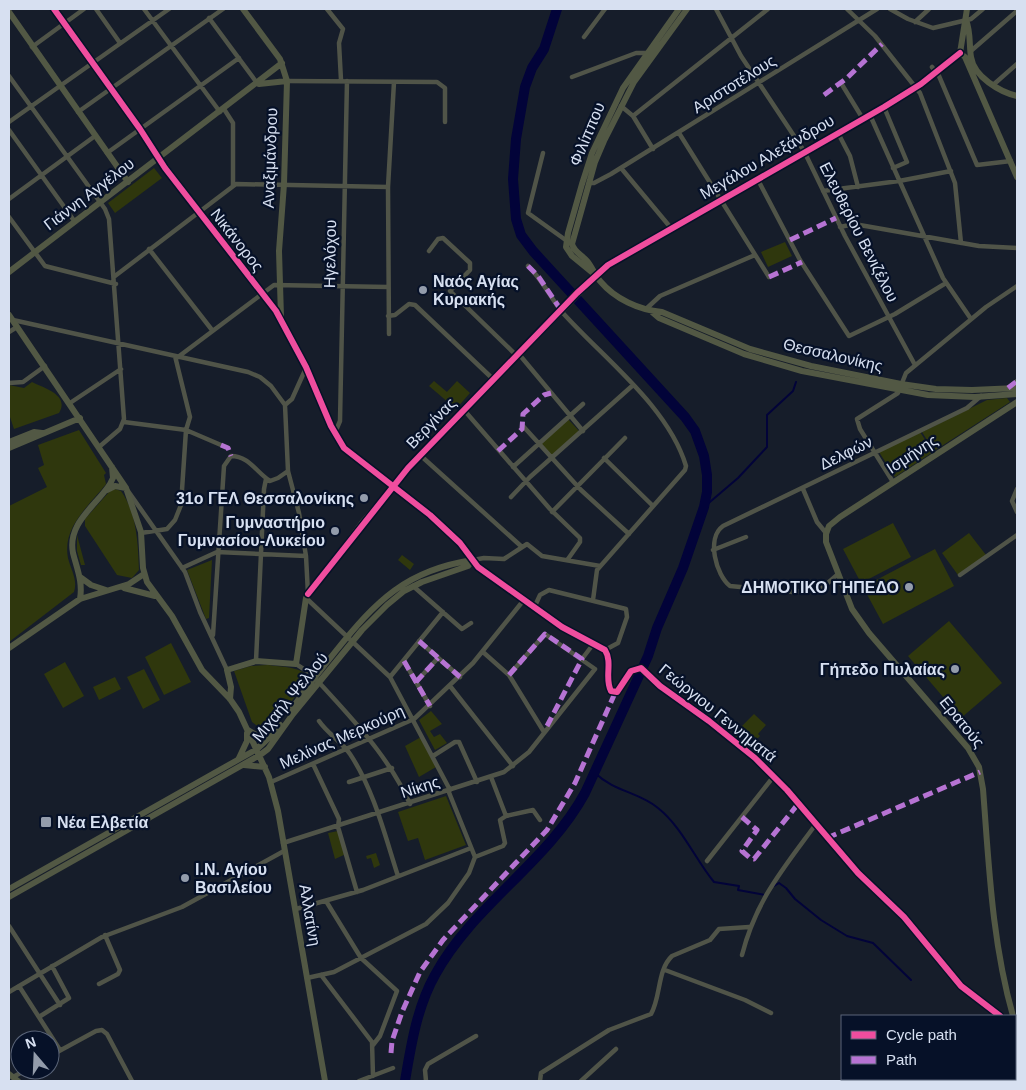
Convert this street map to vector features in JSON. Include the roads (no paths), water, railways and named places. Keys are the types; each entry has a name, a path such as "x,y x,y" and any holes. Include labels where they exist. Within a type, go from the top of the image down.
{"street":[{"name":"Νικάνορος","path":"54,9 159,158 261,292 281,322 306,367 342,446 392,487"},
{"path":"32,47 84,9"},
{"path":"96,9 120,44"},
{"path":"144,9 200,85 233,124 233,186"},
{"path":"9,122 169,9"},
{"path":"78,112 223,9"},
{"name":"Αναξιμάνδρου","path":"243,9 282,64 287,82 279,284 281,322"},
{"path":"327,9 343,29 339,43 341,80"},
{"path":"584,37 605,9"},
{"name":"Φιλίππου","path":"566,241 592,153 623,88 679,9"},
{"name":"Φιλίππου","path":"595,275 572,244 593,170 621,106 648,62 687,9"},
{"name":"Ελευθερίου Βενιζέλου","path":"716,9 732,38 804,151 840,227 915,365"},
{"path":"633,116 768,9"},
{"path":"847,9 861,20 916,87 951,171 956,191 961,243"},
{"name":"Αριστοτέλους","path":"589,183 603,178 653,149 877,9"},
{"path":"890,9 916,22 934,28 974,18 983,9"},
{"path":"916,22 930,9"},
{"path":"967,9 963,28 967,51 1017,177"},
{"path":"9,12 128,182"},
{"path":"967,51 1017,12"},
{"path":"210,18 258,84 341,80 437,82 443,86 445,92 445,122"},
{"path":"967,51 979,70 993,85 1017,96"},
{"name":"Μεγάλου Αλεξάνδρου","path":"585,286 595,275 616,259 884,107 916,87 934,69 967,51"},
{"path":"572,77 636,53 648,53"},
{"path":"107,153 239,58"},
{"name":"Γιάννη Αγγέλου","path":"9,272 282,64"},
{"path":"993,85 1017,64"},
{"path":"934,69 978,166 1011,161"},
{"path":"9,76 109,218 116,284 124,422 117,433 99,447"},
{"name":"Ηγελόχου","path":"337,428 340,421 347,80"},
{"path":"389,334 388,187 394,82"},
{"path":"841,83 863,119"},
{"path":"621,106 633,116 653,149"},
{"path":"884,107 907,162 893,168"},
{"path":"870,115 946,284 971,319"},
{"path":"9,130 75,222"},
{"path":"679,133 769,277"},
{"path":"838,133 850,156 858,187"},
{"path":"9,199 95,136"},
{"path":"542,153 528,213 566,241 570,253 595,275"},
{"path":"621,168 671,228"},
{"path":"593,170 597,176 603,178"},
{"path":"823,191 899,181 951,171"},
{"path":"757,178 800,260 847,334 852,336 946,284"},
{"path":"115,276 233,186 284,184 388,187"},
{"path":"9,217 34,253 48,268 116,284"},
{"path":"840,227 854,224 998,249 1017,248"},
{"path":"429,251 441,238 471,266 450,291 517,354 583,430"},
{"path":"149,250 212,330"},
{"path":"649,310 660,296 755,255"},
{"path":"528,266 538,276 561,310 667,423 683,458 685,470 600,566 595,576 593,600"},
{"name":"Θεσσαλονίκης","path":"595,275 614,295 649,310 659,318 797,370 844,376 942,396 1008,392 1017,394"},
{"path":"176,356 261,292 279,284 388,287"},
{"name":"Βεργίνας","path":"307,596 392,487 420,455 585,286"},
{"path":"893,482 858,425 859,417 900,388 903,376 915,365 971,319 1017,286"},
{"path":"388,316 395,315 409,304 415,305 493,379"},
{"path":"11,318 248,372 266,382 285,405 288,471 299,513 306,556 307,596 296,664"},
{"path":"11,318 189,578 200,612 213,635 228,670 231,687 230,699"},
{"path":"9,332 17,327"},
{"path":"141,533 167,528 175,520 180,509 187,429 190,417 176,356"},
{"path":"9,382 23,382 45,366"},
{"path":"285,405 292,399 306,367"},
{"path":"70,403 121,369"},
{"path":"1015,404 1008,392 1017,381"},
{"path":"511,497 632,386"},
{"name":"Θεσσαλονίκης","path":"1008,392 1017,388"},
{"name":"Δελφών","path":"713,550 717,535 723,526 966,408 981,393"},
{"path":"512,467 583,404"},
{"name":"Ισμήνης","path":"826,533 834,521 1015,404"},
{"path":"464,410 552,512 580,539 568,559"},
{"path":"9,448 80,418"},
{"path":"124,422 187,429 220,445"},
{"path":"523,426 577,486 629,534"},
{"path":"9,442 34,432 42,433"},
{"path":"552,512 625,438"},
{"path":"420,455 522,547 526,544 540,556 568,559 600,566"},
{"path":"213,635 224,466 231,456 244,459 266,479 274,480 288,471"},
{"path":"604,458 653,506"},
{"path":"80,599 80,577 72,549 73,534 84,516 106,491 113,478 110,464"},
{"path":"256,661 266,479"},
{"path":"106,491 115,486 126,488"},
{"path":"392,487 430,515 460,543 478,567 534,608 562,627 605,650 618,643 627,617 626,609 547,590 540,595 534,608"},
{"path":"126,488 141,533 144,574 155,596 172,616 202,670 230,699"},
{"path":"803,488 817,522 826,533"},
{"path":"1017,489 1012,501 1017,512"},
{"name":"Ερατούς","path":"826,533 827,546 848,603 863,626 968,748 979,767 983,789 993,923 1004,984 1013,1015"},
{"path":"960,575 1017,535"},
{"path":"746,537 713,550 727,584 731,587 793,592 822,588 837,575"},
{"name":"Μιχαήλ Ψελλού","path":"258,752 351,638 373,607 404,583 436,568 484,558 504,559 514,555 522,547"},
{"path":"182,568 218,552 306,556"},
{"name":"Μιχαήλ Ψελλού","path":"351,638 378,613 413,586 430,578 464,568 473,563 473,560"},
{"path":"9,648 80,599 134,582 144,574"},
{"path":"80,577 91,585 107,591"},
{"path":"413,586 463,630 472,623"},
{"path":"120,587 155,596"},
{"path":"307,596 390,677 433,756 449,790 475,857 469,873 439,914 422,926 334,972 307,978"},
{"name":"Μελίνας Μερκούρη","path":"271,782 371,740 414,719 460,677 483,652 523,600"},
{"path":"390,677 442,612"},
{"path":"509,675 545,634 582,659 594,643"},
{"path":"419,641 460,677"},
{"name":"Γεώργιου Γεννηματά","path":"605,650 609,656 608,684 611,691 617,692 631,671 641,668 660,686 748,752 774,776 858,873 904,918 961,986 999,1015"},
{"path":"483,652 509,675 544,732"},
{"path":"416,682 438,658"},
{"name":"Νίκης","path":"283,843 477,782 513,766 529,752 547,726 594,672 594,666 582,659"},
{"path":"228,670 256,661 296,664 317,680 371,740 392,768 410,804"},
{"path":"404,661 430,706"},
{"name":"Μιχαήλ Ψελλού","path":"9,897 272,743 317,680"},
{"path":"450,686 513,766"},
{"name":"Αλλατίνη","path":"230,699 247,729 271,782 296,909 325,1081"},
{"path":"319,722 327,733 347,750 363,778 398,876"},
{"path":"247,729 256,735 263,735 280,725"},
{"path":"247,729 248,742 239,763 265,767 272,743"},
{"path":"433,756 454,742 459,742 477,782"},
{"name":"Μιχαήλ Ψελλού","path":"9,890 239,763"},
{"path":"313,764 339,819 338,827 357,892"},
{"path":"349,782 392,768"},
{"path":"707,860 774,776"},
{"path":"491,777 506,816"},
{"path":"475,857 505,844 500,820 506,816 533,810 540,820"},
{"path":"742,955 749,927 771,885 816,824"},
{"path":"296,909 357,892 471,848"},
{"path":"9,992 105,935 177,910 284,851"},
{"path":"326,901 361,958 397,992 380,1036 373,1045"},
{"path":"9,926 60,1005"},
{"path":"540,1081 541,1072 560,1059 609,1030 651,1014 665,970 672,956 710,940 719,929 749,927"},
{"path":"99,984 118,974 120,970 105,935"},
{"path":"39,1017 60,1005 69,997 52,966"},
{"path":"665,970 746,1000 771,1013"},
{"path":"321,976 373,1045 373,1076"},
{"path":"19,986 47,1030"},
{"path":"60,1050 98,1030 104,1031 132,1081"},
{"path":"426,1081 425,1070 428,1064 476,1036"},
{"path":"581,1081 616,1049"},
{"path":"359,1081 393,1068"}],"waterway":[{"path":"405,1081 419,1013 435,975 469,927 551,841 585,793 648,656 657,628 683,568 704,507 707,492 704,456 695,431 685,417 533,251 521,235 516,219 513,179 516,139 525,87 532,68 544,49 557,9"},
{"path":"704,507 738,478 767,447 767,415 793,391 796,382"},
{"path":"594,772 610,784 643,798 667,816 714,882 739,886 738,890 765,895"},
{"path":"774,886 779,883 821,920 847,936 873,943 911,980"}],"place":[{"name":"Ναός Αγίας Κυριακής","path":"423,290"},
{"name":"31ο ΓΕΛ Θεσσαλονίκης","path":"364,498"},
{"name":"Γυμναστήριο Γυμνασίου-Λυκείου","path":"335,531"},
{"name":"ΔΗΜΟΤΙΚΟ ΓΗΠΕΔΟ","path":"909,587"},
{"name":"Γήπεδο Πυλαίας","path":"955,669"},
{"name":"Νέα Ελβετία","path":"46,822"},
{"name":"Ι.Ν. Αγίου Βασιλείου","path":"185,878"}]}
